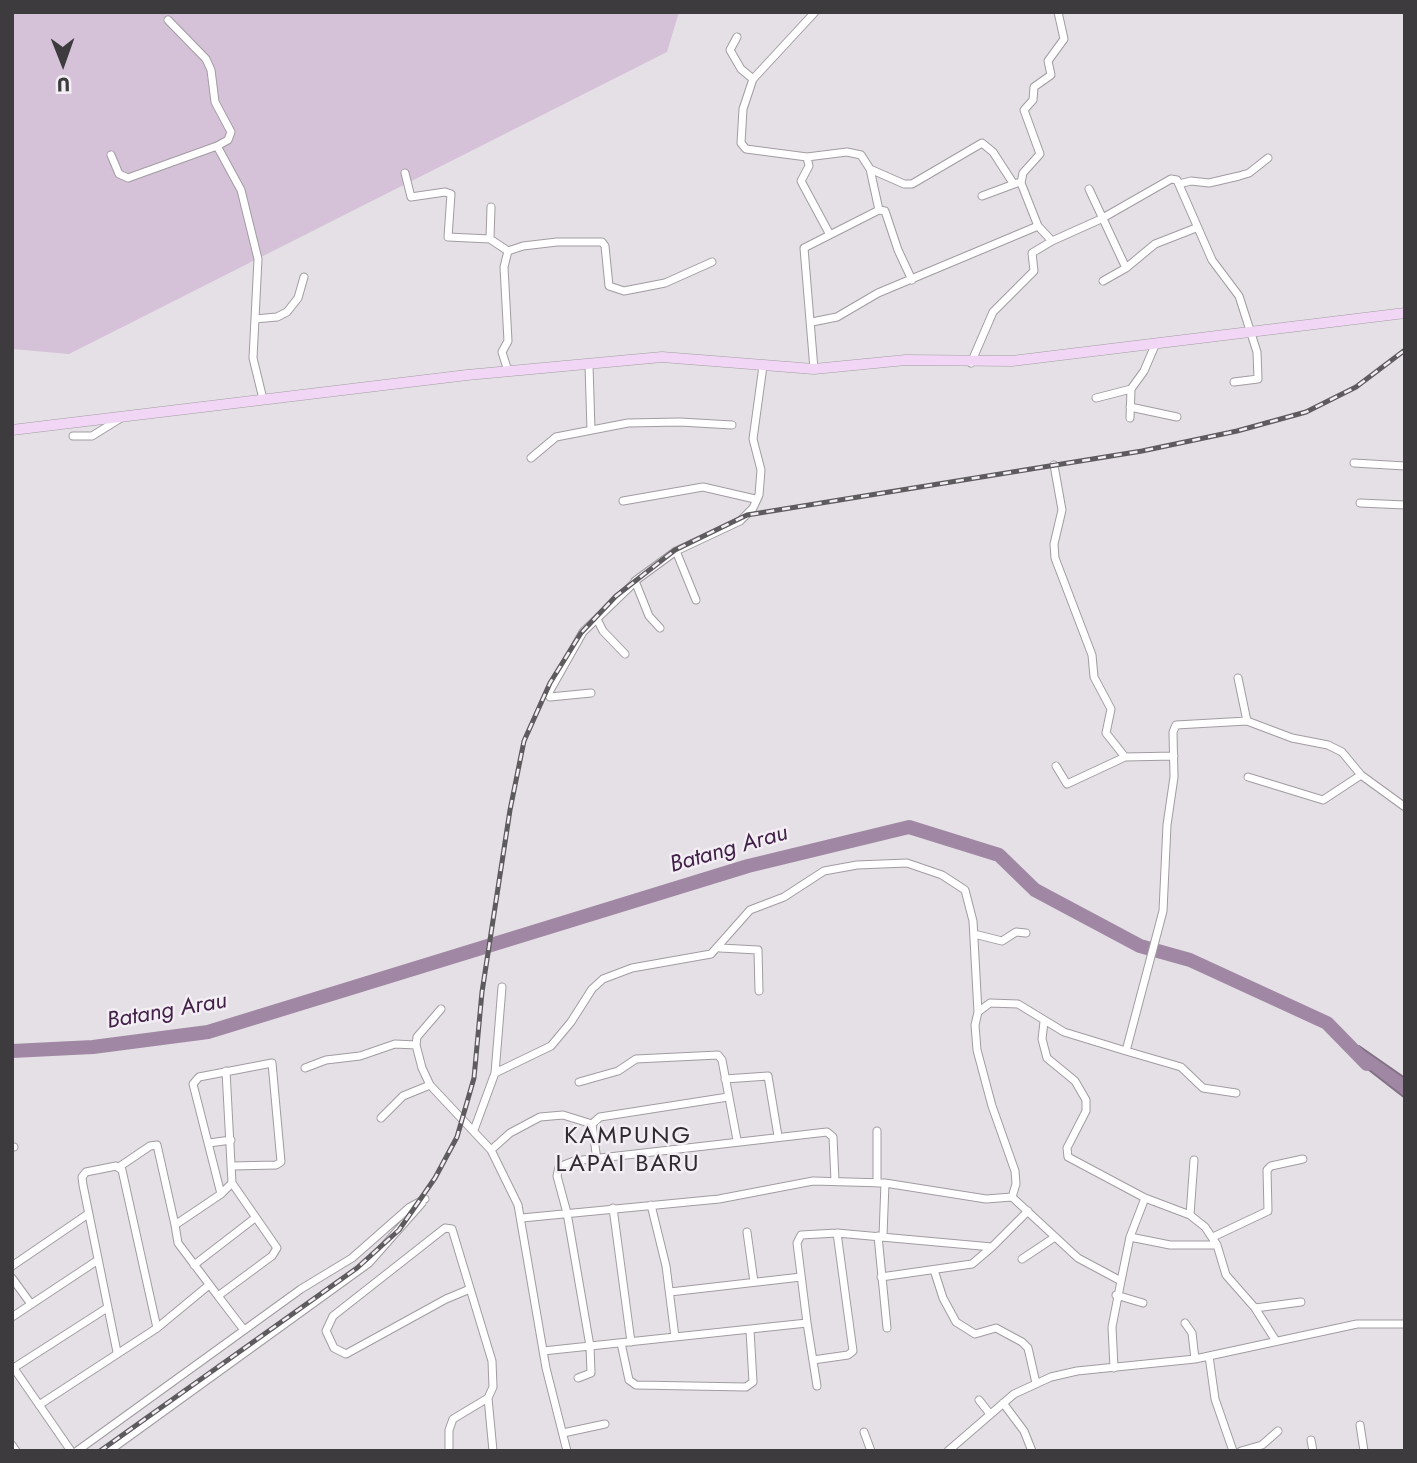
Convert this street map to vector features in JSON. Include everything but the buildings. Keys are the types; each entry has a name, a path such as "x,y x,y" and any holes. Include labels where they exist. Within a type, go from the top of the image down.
{"street":[{"path":"815,12 753,79 743,109 743,146 807,157 855,153 864,157 870,169 879,210"},
{"path":"982,197 1017,183 1040,154 1024,110 1033,100 1034,87 1050,76 1048,61 1064,38 1058,12"},
{"path":"111,155 119,174 128,178 228,140 231,132 215,102 210,67 201,53 168,20"},
{"path":"737,37 730,50 741,69 753,79"},
{"path":"870,169 904,184 912,184 982,143 993,152 1017,183 1038,226 1052,241"},
{"path":"217,146 241,190 258,259 253,358 263,399"},
{"path":"807,157 809,166 801,181 829,233"},
{"path":"1179,184 1191,181 1209,183 1239,176 1249,173 1268,158"},
{"path":"405,173 411,197 445,192 451,194 448,237 491,239 508,251 532,245 602,242 605,246 609,286 624,291 672,281 712,262"},
{"path":"971,363 993,312 1034,271 1032,253 1175,178 1196,228 1218,270 1235,288 1257,352 1258,379 1234,382"},
{"path":"1089,189 1126,268"},
{"path":"491,207 491,239"},
{"path":"814,369 813,322 802,253 804,248 879,210 885,211 898,250 912,279"},
{"path":"813,322 837,317 878,293 1038,226"},
{"path":"1103,281 1126,268 1155,244 1196,228"},
{"path":"508,251 504,267 508,341 502,352 508,371"},
{"path":"255,319 277,317 286,312 298,298 304,277"},
{"path":"12,430 508,371 687,357 814,369 906,360 971,363 1032,360 1405,313"},
{"path":"1097,398 1130,389 1144,371 1156,343"},
{"path":"589,365 591,430"},
{"path":"591,693 550,697 548,694 583,632 635,582 676,551 740,521 752,508 761,488 761,470 753,439 763,366"},
{"path":"1130,389 1130,418"},
{"path":"1130,407 1177,417"},
{"path":"73,436 92,436 125,416"},
{"path":"531,458 556,437 591,430 653,422 732,425"},
{"path":"1354,463 1405,466"},
{"path":"1054,464 1062,510 1054,544 1055,558 1092,655 1094,677 1111,709 1106,733 1125,757"},
{"path":"622,501 703,487 755,499"},
{"path":"1360,503 1405,505"},
{"path":"676,551 696,600"},
{"path":"635,582 649,616 660,628"},
{"path":"597,619 603,631 625,654"},
{"path":"1238,678 1247,722"},
{"path":"1126,1051 1163,911 1174,755 1173,732 1176,725 1247,722 1292,738 1337,748 1361,775 1405,807"},
{"path":"1056,766 1067,784 1125,757 1174,755"},
{"path":"1248,777 1323,800 1361,775"},
{"path":"495,1073 551,1046 571,1022 592,989 603,979 632,968 699,958 720,948 750,910 784,897 817,873 892,862 923,867 965,890 974,934 978,1012 975,1025 976,1050 1015,1171 1016,1184 1012,1197"},
{"path":"974,934 1002,941 1016,932 1026,933"},
{"path":"720,948 758,950 760,990"},
{"path":"474,1130 495,1073 502,987"},
{"path":"978,1012 985,1004 1018,1004 1044,1022 1181,1067 1203,1088 1236,1093"},
{"path":"441,1009 424,1027 416,1045 430,1085 491,1150 506,1176 522,1218 543,1351 567,1448"},
{"path":"1044,1022 1042,1039 1047,1058 1075,1081 1086,1100 1086,1111 1067,1148 1069,1157 1145,1198 1190,1215 1215,1241 1226,1275 1255,1308 1276,1341"},
{"path":"305,1068 326,1059 360,1056 395,1044 416,1045"},
{"path":"579,1082 618,1071 636,1059 709,1055 720,1058 737,1140"},
{"path":"220,1194 193,1084 199,1077 269,1062 274,1066 281,1162 276,1165 232,1166"},
{"path":"218,1296 276,1252 275,1241 255,1218 232,1183 226,1071"},
{"path":"725,1079 768,1076 778,1136"},
{"path":"381,1118 403,1096 430,1085"},
{"path":"592,1124 600,1117 728,1097"},
{"path":"491,1150 510,1133 540,1117 563,1115 592,1124"},
{"path":"592,1124 597,1160"},
{"path":"877,1131 881,1183 881,1277 887,1328"},
{"path":"578,1378 591,1373 590,1346 558,1169 574,1161 737,1140 830,1133 833,1137 835,1181"},
{"path":"209,1143 231,1140"},
{"path":"117,1352 88,1214 83,1175 119,1167 150,1146 157,1145 178,1243 244,1330"},
{"path":"1130,1237 1170,1245 1215,1241 1268,1211 1267,1170 1270,1166 1303,1159"},
{"path":"1190,1215 1194,1160"},
{"path":"119,1167 125,1178 157,1328"},
{"path":"522,1218 719,1199 813,1181 881,1183 986,1199 1012,1197 1079,1258 1121,1281"},
{"path":"175,1225 232,1183"},
{"path":"1114,1368 1112,1327 1116,1295 1130,1237 1145,1198"},
{"path":"77,1451 301,1289 352,1258 410,1207 425,1199 369,1263 109,1451"},
{"path":"651,1205 670,1292 675,1337"},
{"path":"613,1208 631,1342"},
{"path":"881,1277 972,1264 1028,1211"},
{"path":"12,1266 88,1214"},
{"path":"194,1265 255,1218"},
{"path":"470,1289 446,1299 346,1354 338,1352 329,1341 326,1331 330,1320 445,1228 454,1232 492,1361 493,1387 488,1398 493,1451"},
{"path":"747,1232 754,1282"},
{"path":"813,1360 848,1355 853,1351 837,1233"},
{"path":"817,1387 801,1277 797,1243 799,1237 837,1233 992,1247"},
{"path":"1022,1259 1055,1237"},
{"path":"12,1317 98,1260"},
{"path":"934,1270 943,1298 956,1322 975,1334 996,1328 1022,1342 1028,1348 1036,1383"},
{"path":"670,1292 801,1277"},
{"path":"12,1278 31,1304"},
{"path":"39,1405 157,1328 209,1285"},
{"path":"1116,1295 1143,1303"},
{"path":"1255,1308 1301,1302"},
{"path":"71,1451 13,1368 107,1308"},
{"path":"543,1351 807,1323"},
{"path":"1185,1323 1192,1333 1195,1359"},
{"path":"948,1451 1003,1403 1036,1383 1077,1371 1195,1359 1357,1324 1405,1324"},
{"path":"621,1343 629,1380 636,1385 746,1387 753,1382 750,1330"},
{"path":"1209,1356 1215,1399 1233,1451"},
{"path":"449,1451 449,1430 453,1419 488,1398"},
{"path":"979,1400 990,1414"},
{"path":"1003,1403 1024,1431 1032,1451"},
{"path":"563,1433 605,1424"},
{"path":"1360,1425 1364,1451"},
{"path":"1241,1451 1262,1445 1278,1431"},
{"path":"864,1432 871,1451"},
{"path":"1311,1440 1312,1451"},
{"path":"12,1446 16,1451"}],"shaded area":[{"path":"12,12 679,12 667,52 69,354 12,349"},
{"path":"1359,1046 1405,1078 1405,1098 1351,1056"}],"waterway":[{"name":"Batang Arau","path":"12,1051 93,1047 208,1032 748,866 909,827 999,855 1035,890 1140,946 1190,960 1327,1023 1367,1064"}],"railway":[{"path":"100,1451 357,1268 399,1230 435,1178 457,1137 474,1078 482,992 510,810 524,741 550,683 581,633 616,596 675,550 747,515 1142,451 1237,431 1306,412 1356,387 1405,350"}],"district":[{"name":"KAMPUNG LAPAI BARU","path":"628,1151"}]}
